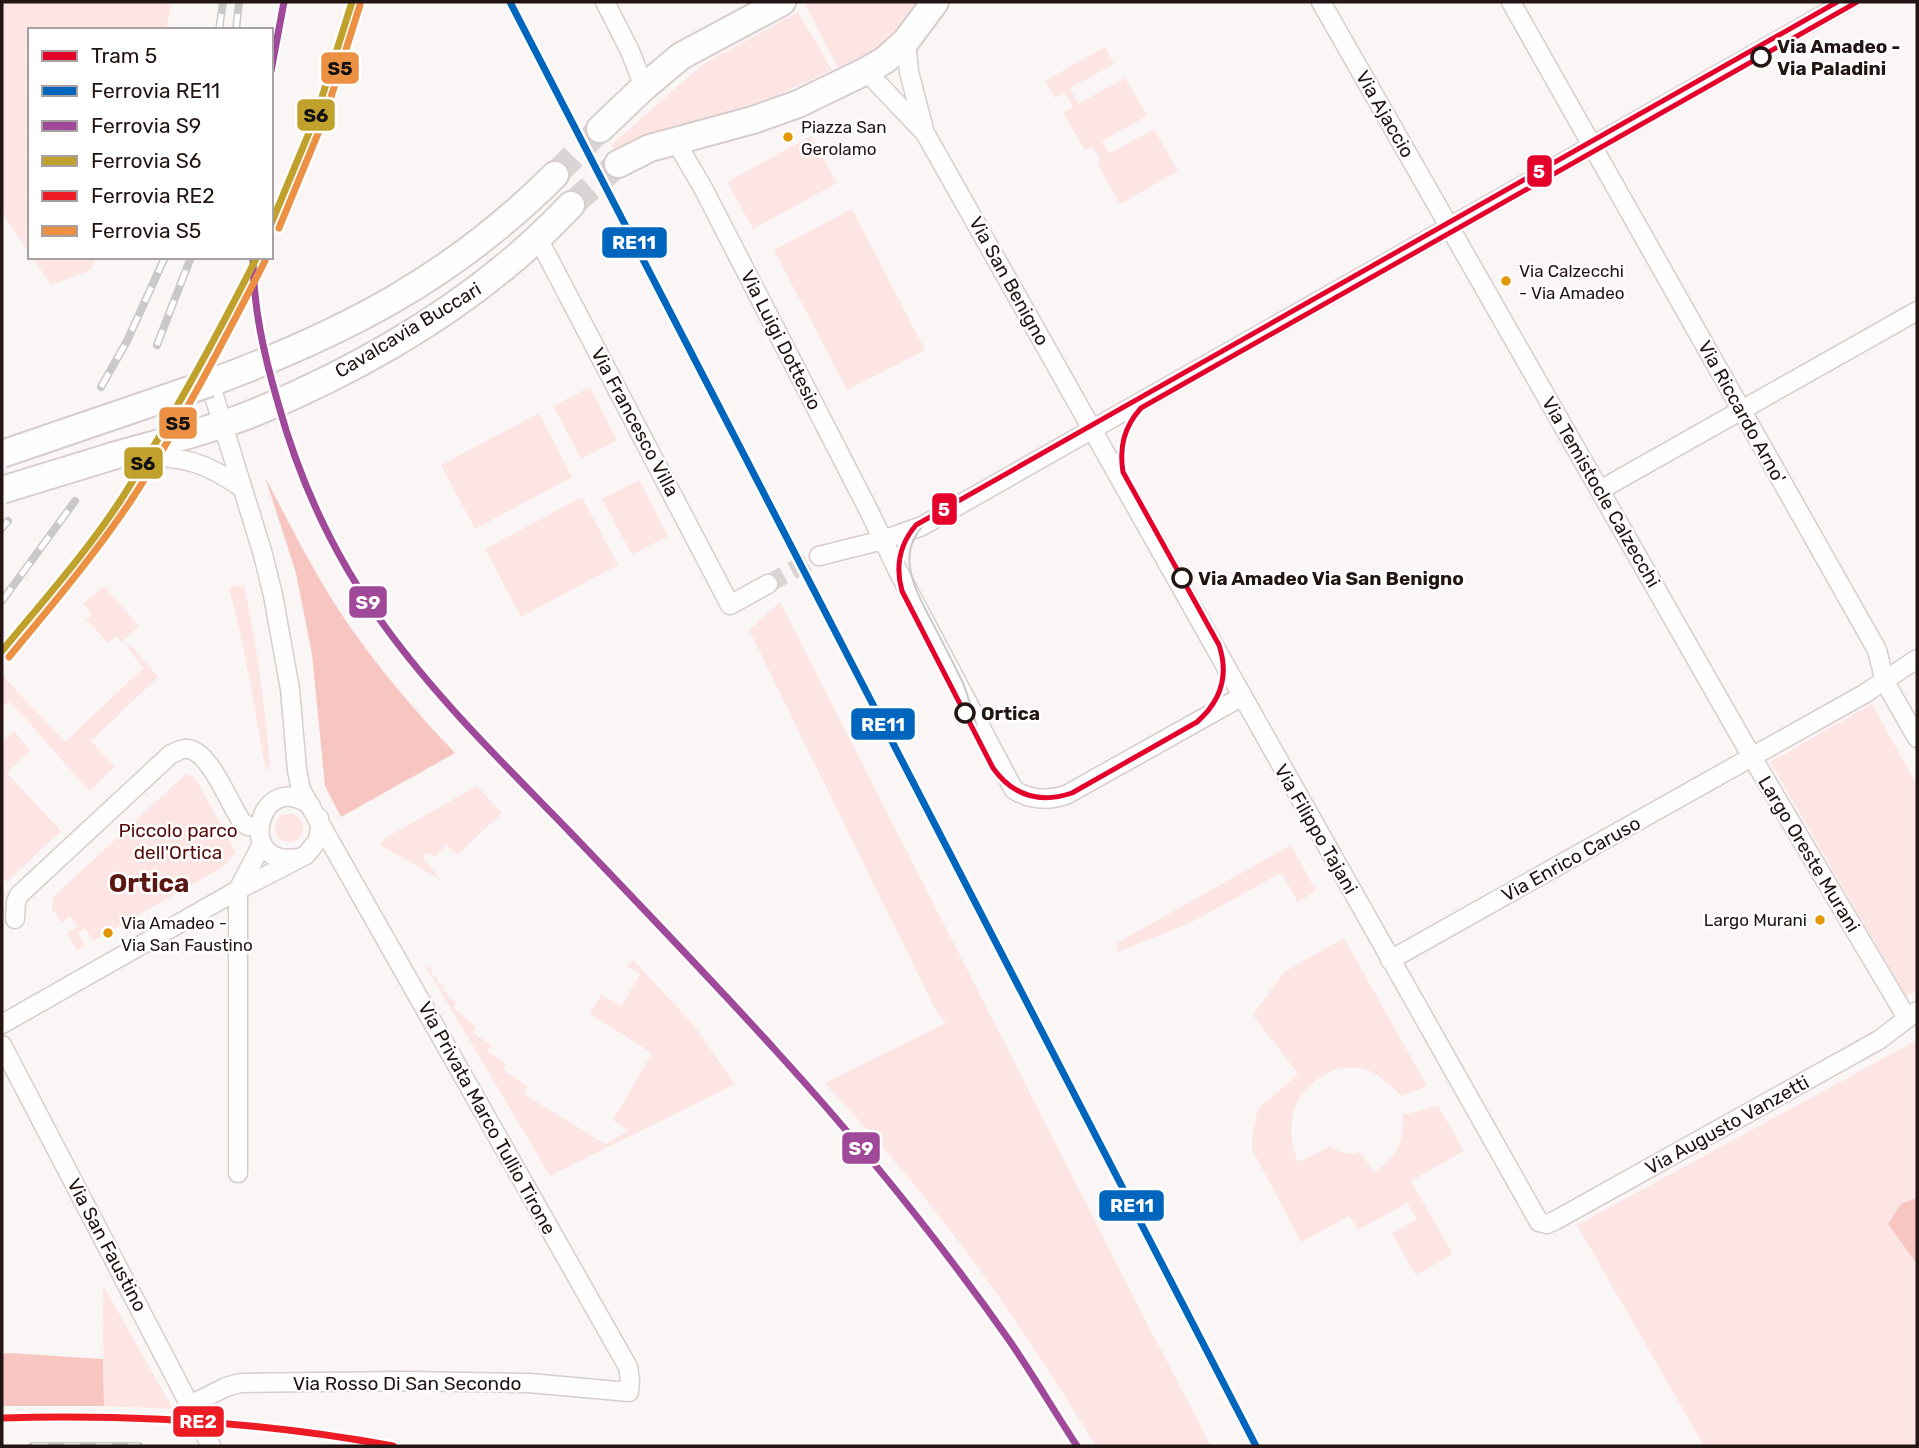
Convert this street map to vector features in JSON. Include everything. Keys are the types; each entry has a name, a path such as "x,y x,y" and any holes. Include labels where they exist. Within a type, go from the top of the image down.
{"street":[{"path":"605,2 630,51 644,87"},
{"path":"600,129 681,56 782,2"},
{"path":"618,164 650,148 753,120 798,104 866,71 885,61 906,41 935,2"},
{"name":"Via Ajaccio","path":"1321,2 1449,227"},
{"name":"Via Riccardo Arno'","path":"1511,2 1877,650 1885,682"},
{"path":"819,556 883,540 922,526 1846,2"},
{"name":"Via San Benigno","path":"906,41 909,72 925,133"},
{"name":"Via San Benigno","path":"866,71 925,133 1093,430"},
{"name":"Via Luigi Dottesio","path":"676,142 703,188 1007,780 1018,793 1042,799 1072,793 1241,697"},
{"name":"Cavalcavia Buccari","path":"2,454 284,355 364,316 443,269 499,228 555,175"},
{"name":"Cavalcavia Buccari","path":"2,490 224,423 296,394 410,333 489,280 539,240 571,205"},
{"name":"Via Temistocle Calzecchi","path":"1449,227 1752,757"},
{"name":"Via Francesco Villa","path":"539,240 730,605 768,584"},
{"path":"1600,490 1917,311"},
{"path":"2,1024 238,890 306,855 315,846 320,832 315,812 301,790 297,771 290,689 282,639 262,551 210,383"},
{"name":"Via Filippo Tajani","path":"1093,430 1536,1219 1542,1224"},
{"name":"Cavalcavia Buccari","path":"113,456 166,457 201,463 242,488"},
{"name":"Largo Oreste Murani","path":"1912,1014 1752,757 1885,682 1917,659"},
{"path":"1885,682 1917,738"},
{"path":"15,919 19,895 172,754 182,749 190,748 205,758 242,822 260,836 272,854 281,858 297,858"},
{"name":"Via Enrico Caruso","path":"1390,960 1752,757"},
{"path":"238,1174 238,890 260,836 265,810 287,792 297,771"},
{"path":"279,799 296,798 315,812"},
{"name":"Via Privata Marco Tullio Tirone","path":"315,812 628,1367 629,1392"},
{"path":"315,846 334,846"},
{"name":"Via Augusto Vanzetti","path":"1542,1224 1556,1220 1879,1040 1912,1014"},
{"name":"Via San Faustino","path":"2,1045 211,1446"},
{"name":"Via Rosso Di San Secondo","path":"190,1405 240,1383 502,1383 629,1392"}],"green space":[{"path":"2,2 172,2 166,28 28,28 28,251 2,213"},
{"path":"923,2 877,50 838,68 805,4"},
{"path":"798,12 832,70 769,99 670,130 616,156 611,145 702,65"},
{"path":"1105,47 1114,64 1070,88 1078,104 1125,78 1147,116 1102,141 1109,154 1154,129 1178,171 1120,204 1097,163 1100,160 1093,147 1085,150 1063,113 1073,107 1065,93 1055,98 1045,81"},
{"path":"811,136 837,183 753,229 727,182"},
{"path":"852,209 925,350 847,390 774,250"},
{"path":"33,259 95,259 91,270 51,285"},
{"path":"590,387 617,440 581,459 553,406"},
{"path":"539,413 572,477 475,529 441,465"},
{"path":"639,480 668,536 632,555 602,499"},
{"path":"582,497 618,565 521,617 485,549"},
{"path":"244,585 263,697 270,765 266,771 245,655 229,587"},
{"path":"104,586 139,626 122,642 116,636 108,643 86,619 92,614 83,604"},
{"path":"780,602 1211,1446 1096,1446 1034,1348 944,1222 825,1083 946,1023 935,1009 749,630"},
{"path":"131,645 158,677 91,741 115,767 89,791 10,701 4,706 2,675 65,742 143,668 128,648"},
{"path":"1872,704 1917,785 1917,990 1906,996 1770,762"},
{"path":"14,731 30,751 7,773 61,831 7,882 2,875 2,742"},
{"name":"Piccolo parco dell'Ortica","path":"186,774 195,778 236,852 223,867 93,941 85,928 78,933 85,946 77,951 67,933 77,927 70,916 62,923 52,909 53,897"},
{"path":"477,786 502,813 457,855 446,844 436,857 426,853 423,858 441,880 380,845 385,838"},
{"path":"289,814 299,818 303,828 299,838 289,842 279,838 275,828 279,818"},
{"path":"1291,845 1316,891 1298,902 1281,873 1190,923 1118,952 1117,943"},
{"path":"1344,938 1427,1086 1402,1096 1381,1078 1363,1069 1347,1068 1329,1072 1302,1094 1297,1104 1291,1126 1294,1150 1298,1162 1331,1146 1344,1153 1360,1152 1375,1173 1389,1161 1398,1148 1402,1134 1402,1115 1438,1106 1464,1151 1411,1181 1453,1254 1416,1275 1392,1234 1417,1219 1407,1203 1358,1230 1349,1216 1301,1242 1252,1149 1258,1109 1298,1074 1253,1015 1284,972"},
{"path":"633,960 692,1023 735,1084 550,1176 425,965 431,968 432,974 438,979 437,982 444,986 447,997 456,1003 453,1007 476,1027 473,1033 491,1045 487,1051 506,1064 503,1070 527,1086 524,1094 605,1144 629,1131 613,1120 652,1053 590,1014 601,995 622,1006 640,974 626,966"},
{"path":"1917,1040 1917,1446 1704,1446 1577,1225"},
{"path":"103,1285 173,1409 104,1406"}],"shaded area":[{"path":"265,477 301,546 353,631 394,685 455,753 341,817 325,786 312,654 296,573"},
{"path":"1917,1198 1917,1264 1888,1224 1901,1204"},
{"path":"2,1354 103,1359 104,1406 2,1406"}],"tunnel":[{"path":"555,175 600,129"},
{"path":"571,205 618,164"},
{"path":"768,584 819,556"}],"tram line":[{"name":"5","path":"1837,2 916,525 900,556 902,591 993,768 1001,778 1028,795 1049,798 1072,793 1197,722 1212,705 1221,687 1223,667 1219,645 1123,472 1124,438 1130,422 1141,408 1857,2"},
{"path":"945,507 918,532 909,558 911,572 922,602 962,681 988,758"}],"railway":[{"path":"219,28 223,2"},
{"path":"236,28 239,2"},
{"path":"101,387 127,341 164,259"},
{"path":"157,345 190,259"},
{"path":"2,601 75,501"},
{"path":"2,528 8,521"},
{"path":"32,1446 139,1446"}],"rail line":[{"name":"S9","path":"273,60 284,2"},
{"name":"S6","path":"273,219 316,116 352,2"},
{"name":"RE11","path":"510,2 1256,1446"},
{"name":"S5","path":"279,228 324,119 360,5"},
{"name":"S9","path":"253,259 260,331 297,462 336,548 386,628 451,708 726,996 868,1156 982,1302 1077,1446"},
{"name":"S6","path":"2,651 81,556 124,495 226,318 256,259"},
{"name":"S5","path":"9,657 87,562 130,502 184,414 265,261"},
{"name":"RE2","path":"2,1418 100,1417 198,1422 296,1431 393,1446"}],"place":[{"name":"Via Amadeo - Via Paladini","path":"1761,57"},
{"name":"Piazza San Gerolamo","path":"788,137"},
{"name":"Via Calzecchi - Via Amadeo","path":"1506,281"},
{"name":"Via Amadeo Via San Benigno","path":"1182,578"},
{"name":"Ortica","path":"965,713"},
{"name":"Largo Murani","path":"1820,920"},
{"name":"Via Amadeo - Via San Faustino","path":"108,933"}],"district":[{"name":"Ortica","path":"149,883"}]}
